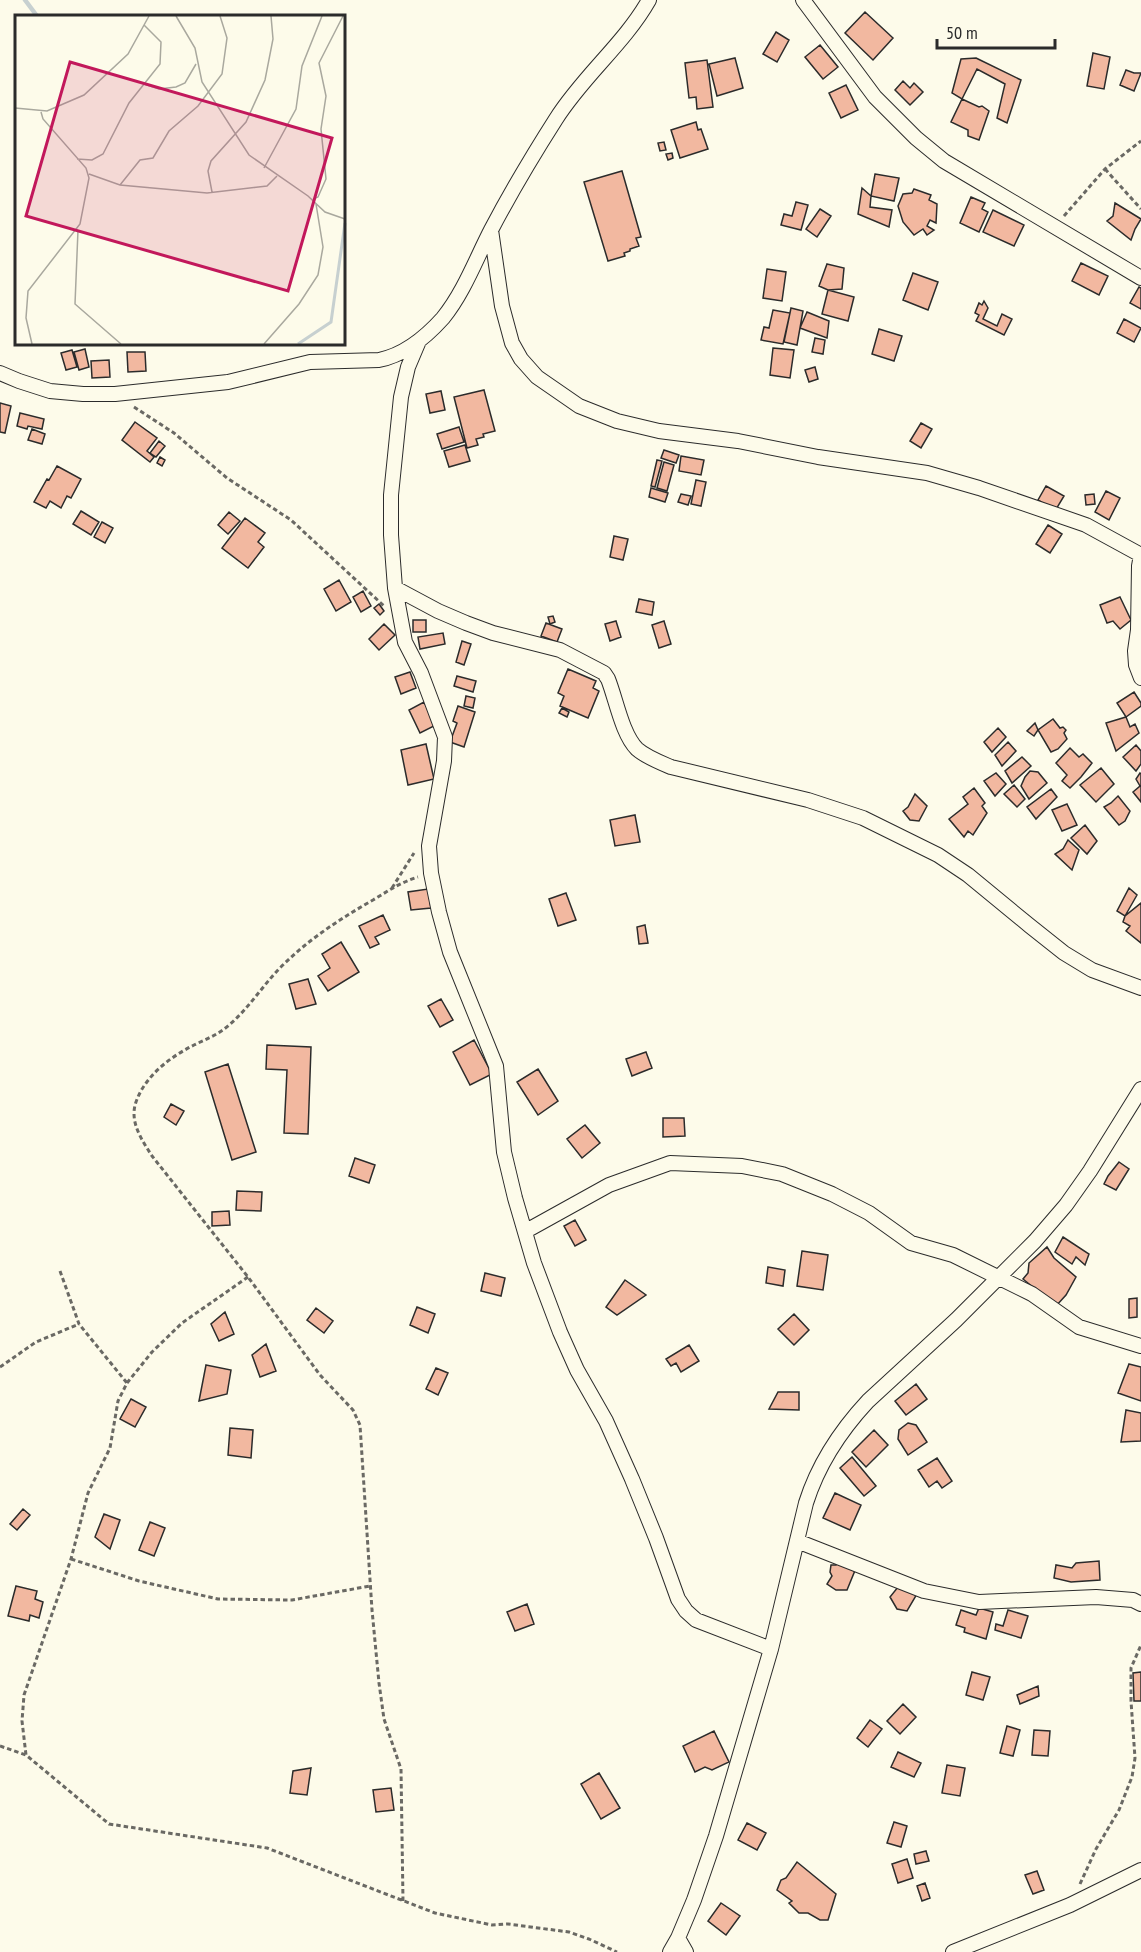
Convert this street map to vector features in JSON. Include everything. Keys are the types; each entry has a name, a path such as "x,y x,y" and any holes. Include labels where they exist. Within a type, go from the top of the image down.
{"street":[{"path":"0,373 50,391 115,394 228,382 310,362 379,360 419,341 443,318 460,293 491,230 558,116 592,72 615,49 649,0"},
{"path":"802,0 875,97 916,138 944,161 1141,278"},
{"path":"491,230 502,306 512,343 521,359 537,377 579,406 617,421 659,431 738,441 818,457 927,473 1008,497 1086,525 1141,555 1135,651 1136,665 1141,678"},
{"path":"419,341 406,377 396,434 391,495 394,588 405,642 422,673 445,737 444,761 429,846 431,873 450,952 496,1065 504,1152 515,1198 534,1263 560,1332 577,1370 606,1421 632,1479 678,1599 696,1620 771,1649"},
{"path":"0,385 19,381"},
{"path":"394,588 466,623 493,633 560,650 604,673 629,737 637,748 649,757 670,767 808,800 863,818 938,855 968,874 1030,926 1092,970 1141,988"},
{"path":"670,1952 678,1938 713,1845 771,1649 812,1482 855,1415 956,1320 1066,1205 1141,1089"},
{"path":"526,1231 609,1185 670,1163 742,1166 782,1174 832,1194 869,1213 912,1243 953,1255 1032,1294 1079,1327 1141,1346"},
{"path":"797,1541 924,1591 978,1602 1096,1598 1133,1599 1141,1604"},
{"path":"953,1952 1070,1905 1141,1870"},
{"path":"678,1938 687,1952"}],"path":[{"path":"1055,227 1105,169 1141,141"},
{"path":"1105,169 1141,209"},
{"path":"115,394 174,433 227,478 291,520 336,560 380,605 399,614"},
{"path":"390,890 415,851"},
{"path":"403,1901 400,1769 384,1719 379,1683 370,1586 361,1436 356,1416 320,1375 248,1276 152,1156 143,1142 134,1119 136,1100 150,1076 178,1054 229,1026 278,970 316,935 406,880 431,873"},
{"path":"60,1271 80,1324 127,1383"},
{"path":"26,1755 22,1720 24,1695 71,1559 88,1493 110,1448 117,1401 127,1383 152,1352 182,1323 248,1276"},
{"path":"0,1367 36,1341 80,1324"},
{"path":"71,1559 140,1581 218,1599 292,1600 370,1586"},
{"path":"1070,1905 1096,1849 1119,1809 1132,1777 1135,1758 1131,1668 1141,1645"},
{"path":"1134,1659 1141,1657"},
{"path":"0,1746 26,1755 110,1824 267,1848 435,1913 475,1922 569,1932 589,1938 617,1952"}],"building":[{"path":"865,12 893,38 873,60 845,33"},
{"path":"776,32 789,40 777,62 763,54"},
{"path":"820,45 838,67 823,79 805,57"},
{"path":"1093,53 1110,57 1104,89 1087,86"},
{"path":"735,58 743,88 717,96 709,64"},
{"path":"976,58 1021,80 1007,123 997,118 1005,84 977,69 962,99 952,93 961,59"},
{"path":"707,60 713,107 697,109 696,97 689,98 685,63"},
{"path":"1126,70 1141,73 1134,91 1120,85"},
{"path":"903,81 910,88 914,83 923,92 910,105 895,90"},
{"path":"846,85 858,110 841,118 829,93"},
{"path":"962,99 989,111 979,140 968,136 968,130 951,122"},
{"path":"696,122 708,149 680,158 671,130"},
{"path":"664,142 666,150 660,151 658,143"},
{"path":"672,153 673,158 668,160 666,154"},
{"path":"622,171 641,237 636,238 639,246 624,253 625,256 608,261 584,182"},
{"path":"875,174 899,178 894,201 871,196"},
{"path":"862,188 871,196 870,207 892,210 889,227 858,214"},
{"path":"914,189 931,195 929,200 937,204 936,223 930,220 927,226 934,230 927,235 923,229 914,235 903,222 898,206 903,194 912,193"},
{"path":"971,197 985,203 982,209 988,212 979,232 960,223"},
{"path":"796,202 808,205 801,230 781,225 784,214 792,216"},
{"path":"1115,203 1141,219 1131,240 1107,221 1113,216"},
{"path":"820,209 831,216 817,237 806,229"},
{"path":"993,210 1024,225 1014,246 983,232"},
{"path":"1081,263 1108,276 1099,295 1072,281"},
{"path":"827,264 844,268 842,289 828,290 819,286"},
{"path":"767,269 786,272 782,301 763,298"},
{"path":"913,273 938,282 928,310 903,300"},
{"path":"1139,287 1141,288 1141,309 1130,303"},
{"path":"828,290 854,297 848,321 822,314"},
{"path":"984,301 988,308 983,319 997,326 1002,314 1012,319 1004,335 976,321 979,315 975,313 979,303 982,305"},
{"path":"791,308 803,311 797,345 784,342"},
{"path":"773,310 790,313 783,344 761,340 764,327 769,328"},
{"path":"807,312 829,321 827,338 800,328"},
{"path":"1124,319 1141,328 1134,342 1117,333"},
{"path":"879,329 902,336 894,361 872,354"},
{"path":"815,338 825,340 823,354 812,352"},
{"path":"773,348 794,350 790,378 770,375"},
{"path":"85,349 89,367 79,370 74,352"},
{"path":"72,350 77,367 66,370 61,353"},
{"path":"127,352 145,352 146,371 128,372"},
{"path":"109,360 110,377 92,378 91,361"},
{"path":"815,367 818,379 809,382 805,370"},
{"path":"484,390 495,431 483,434 484,437 476,439 478,445 467,448 454,397"},
{"path":"441,391 445,410 430,413 426,394"},
{"path":"0,403 11,406 5,433 0,432"},
{"path":"20,413 44,419 42,429 17,426"},
{"path":"135,422 157,438 147,451 154,457 150,462 122,440"},
{"path":"921,423 932,429 921,448 910,441"},
{"path":"459,427 464,442 442,449 437,434"},
{"path":"32,429 45,434 42,444 28,440"},
{"path":"159,441 165,446 156,457 150,453"},
{"path":"465,445 470,461 449,467 444,451"},
{"path":"664,450 679,455 676,463 661,458"},
{"path":"681,456 704,460 701,475 679,471"},
{"path":"160,457 165,460 162,466 157,463"},
{"path":"657,460 662,461 655,487 651,486"},
{"path":"664,462 674,465 667,491 657,488"},
{"path":"57,466 81,479 71,498 67,496 61,508 50,501 46,508 34,502"},
{"path":"696,480 706,482 701,506 691,504"},
{"path":"1046,486 1064,496 1055,511 1038,500"},
{"path":"651,488 668,493 665,502 649,497"},
{"path":"1106,491 1120,498 1109,520 1095,512"},
{"path":"681,494 691,496 688,505 678,502"},
{"path":"1094,494 1095,504 1086,505 1085,495"},
{"path":"81,511 99,522 91,535 73,524"},
{"path":"229,512 240,521 228,534 218,525"},
{"path":"245,518 265,533 258,542 264,547 248,568 222,548"},
{"path":"102,522 113,528 105,543 94,537"},
{"path":"1048,525 1062,534 1050,553 1036,544"},
{"path":"614,536 628,539 623,560 610,557"},
{"path":"339,580 351,602 336,611 324,589"},
{"path":"363,591 371,606 361,612 353,597"},
{"path":"1120,597 1131,620 1120,629 1113,621 1107,623 1100,605"},
{"path":"639,599 654,602 652,615 636,612"},
{"path":"379,604 384,611 380,615 374,608"},
{"path":"553,616 555,622 550,624 548,617"},
{"path":"413,620 426,620 426,632 413,632"},
{"path":"616,621 621,637 610,641 605,624"},
{"path":"664,621 671,644 659,648 652,625"},
{"path":"546,623 562,629 557,642 541,636"},
{"path":"384,624 395,635 379,650 369,639"},
{"path":"443,633 445,644 420,649 418,637"},
{"path":"462,641 471,644 464,665 456,662"},
{"path":"568,669 596,681 593,688 599,691 588,718 560,706 564,696 558,693"},
{"path":"410,672 416,688 401,694 395,677"},
{"path":"457,676 476,681 473,692 454,686"},
{"path":"1134,692 1141,706 1126,717 1117,703"},
{"path":"466,696 475,698 473,708 464,706"},
{"path":"424,702 436,725 420,733 409,710"},
{"path":"458,706 475,712 464,747 450,742 457,723 453,721"},
{"path":"562,708 569,712 567,717 559,713"},
{"path":"1126,717 1130,727 1135,724 1139,733 1116,751 1106,723"},
{"path":"1053,719 1060,728 1063,727 1066,730 1064,733 1067,739 1058,749 1051,752 1038,730"},
{"path":"1035,723 1038,730 1034,736 1027,731"},
{"path":"998,728 1006,737 992,752 984,742"},
{"path":"1008,742 1016,751 1002,766 995,755"},
{"path":"426,744 434,779 408,785 401,750"},
{"path":"1136,745 1141,751 1141,764 1136,771 1123,757"},
{"path":"1070,748 1079,757 1083,754 1092,763 1070,788 1062,781 1067,775 1056,763"},
{"path":"1022,757 1031,766 1012,783 1005,771"},
{"path":"1101,768 1114,784 1096,802 1080,785"},
{"path":"1030,771 1038,772 1047,783 1029,799 1021,786"},
{"path":"996,773 1006,784 995,796 984,781"},
{"path":"1140,773 1141,802 1133,792 1140,786 1136,779"},
{"path":"1014,785 1025,799 1017,807 1004,794"},
{"path":"974,788 985,803 982,806 987,813 973,835 968,831 964,837 949,819 968,804 963,797"},
{"path":"1051,789 1057,797 1036,819 1027,807"},
{"path":"915,794 927,806 919,821 910,820 903,811"},
{"path":"1118,796 1130,811 1125,821 1119,825 1104,807"},
{"path":"1067,804 1077,825 1062,831 1052,810"},
{"path":"635,815 640,842 615,846 610,820"},
{"path":"1085,825 1097,841 1087,854 1071,838"},
{"path":"1068,840 1079,850 1072,870 1055,854 1063,849"},
{"path":"1129,888 1137,895 1125,916 1117,911"},
{"path":"428,889 431,908 411,910 408,892"},
{"path":"566,893 576,920 558,926 549,899"},
{"path":"1141,903 1141,943 1126,931 1130,926 1123,922 1125,916"},
{"path":"383,915 390,930 375,937 379,944 370,948 359,926"},
{"path":"645,925 648,943 639,944 637,927"},
{"path":"341,942 359,972 328,991 318,976 330,968 322,954"},
{"path":"308,979 316,1004 296,1009 289,984"},
{"path":"441,999 453,1020 440,1027 428,1006"},
{"path":"474,1040 492,1074 470,1085 453,1052"},
{"path":"267,1045 311,1047 308,1134 284,1133 287,1070 266,1069"},
{"path":"646,1052 652,1068 632,1076 626,1059"},
{"path":"228,1064 256,1152 232,1160 205,1072"},
{"path":"538,1069 558,1101 538,1115 517,1082"},
{"path":"171,1104 184,1111 176,1125 164,1117"},
{"path":"663,1118 684,1118 685,1136 663,1137"},
{"path":"585,1125 600,1143 582,1158 567,1139"},
{"path":"355,1158 375,1165 369,1183 349,1176"},
{"path":"1119,1162 1129,1169 1116,1190 1104,1184"},
{"path":"237,1191 262,1192 261,1211 236,1210"},
{"path":"229,1211 230,1225 212,1226 212,1212"},
{"path":"575,1220 586,1240 575,1246 564,1226"},
{"path":"1063,1237 1089,1254 1085,1265 1076,1257 1072,1264 1055,1252"},
{"path":"1047,1247 1054,1258 1076,1277 1066,1295 1056,1306 1023,1279 1028,1273 1029,1263"},
{"path":"802,1251 828,1255 823,1290 797,1286"},
{"path":"768,1267 785,1270 783,1286 766,1283"},
{"path":"485,1273 505,1278 501,1296 481,1291"},
{"path":"625,1280 646,1295 617,1315 606,1307"},
{"path":"1137,1298 1137,1317 1129,1318 1129,1299"},
{"path":"417,1307 435,1314 428,1333 410,1325"},
{"path":"316,1308 333,1321 324,1333 307,1320"},
{"path":"225,1312 234,1334 219,1341 211,1324"},
{"path":"794,1314 809,1330 794,1345 778,1329"},
{"path":"266,1344 276,1371 260,1377 252,1355"},
{"path":"689,1345 699,1361 681,1372 676,1363 671,1366 666,1359"},
{"path":"1129,1364 1141,1367 1141,1401 1118,1393"},
{"path":"206,1365 231,1370 227,1394 199,1401"},
{"path":"436,1368 448,1373 438,1395 426,1389"},
{"path":"916,1384 927,1399 906,1415 895,1401"},
{"path":"778,1392 799,1392 799,1410 769,1409"},
{"path":"131,1399 146,1407 135,1427 120,1419"},
{"path":"1126,1410 1141,1413 1141,1441 1121,1442"},
{"path":"908,1423 916,1425 927,1442 908,1455 898,1439 899,1430"},
{"path":"230,1428 253,1430 251,1458 228,1455"},
{"path":"874,1430 888,1445 866,1467 852,1452"},
{"path":"852,1457 876,1486 864,1496 840,1468"},
{"path":"937,1458 952,1481 942,1488 937,1481 929,1487 918,1470"},
{"path":"835,1493 861,1505 850,1530 823,1518"},
{"path":"23,1509 30,1515 17,1530 10,1524"},
{"path":"104,1514 120,1520 110,1549 95,1537"},
{"path":"150,1522 165,1528 154,1556 139,1550"},
{"path":"840,1560 856,1568 847,1590 836,1590 827,1584 832,1576 831,1565 836,1565"},
{"path":"1099,1561 1100,1580 1071,1582 1054,1578 1056,1565 1072,1568 1076,1563"},
{"path":"902,1582 917,1594 907,1611 897,1609 890,1597"},
{"path":"16,1586 37,1591 35,1599 43,1602 39,1618 30,1615 29,1621 8,1616"},
{"path":"527,1604 534,1624 515,1631 507,1612"},
{"path":"979,1608 993,1612 986,1639 964,1632 965,1628 956,1625 961,1610 976,1615"},
{"path":"1008,1610 1028,1616 1021,1638 995,1630 996,1624 1003,1626"},
{"path":"972,1672 990,1677 983,1700 966,1695"},
{"path":"1141,1672 1141,1701 1134,1701 1133,1673"},
{"path":"1038,1686 1039,1696 1020,1704 1017,1695"},
{"path":"903,1704 916,1717 900,1734 887,1721"},
{"path":"870,1720 882,1729 868,1747 857,1738"},
{"path":"1007,1726 1020,1730 1013,1756 1000,1753"},
{"path":"1034,1730 1050,1731 1048,1756 1032,1755"},
{"path":"714,1731 729,1762 712,1770 705,1767 695,1772 683,1746"},
{"path":"898,1752 921,1763 914,1777 891,1767"},
{"path":"947,1765 965,1768 960,1796 942,1793"},
{"path":"311,1768 307,1795 290,1793 293,1771"},
{"path":"599,1773 620,1808 601,1819 581,1784"},
{"path":"391,1788 394,1810 376,1812 373,1790"},
{"path":"894,1822 907,1826 901,1847 887,1843"},
{"path":"747,1823 766,1833 757,1850 738,1840"},
{"path":"926,1851 929,1861 916,1864 914,1854"},
{"path":"907,1859 913,1878 898,1883 892,1864"},
{"path":"797,1862 836,1894 828,1920 820,1920 808,1913 799,1913 789,1903 792,1901 777,1890 781,1880 786,1878"},
{"path":"1037,1871 1044,1890 1033,1894 1025,1875"},
{"path":"925,1883 930,1898 922,1901 917,1886"},
{"path":"721,1903 740,1916 726,1935 708,1921"}],"waterway":[{"path":"25,0 36,15"}]}
